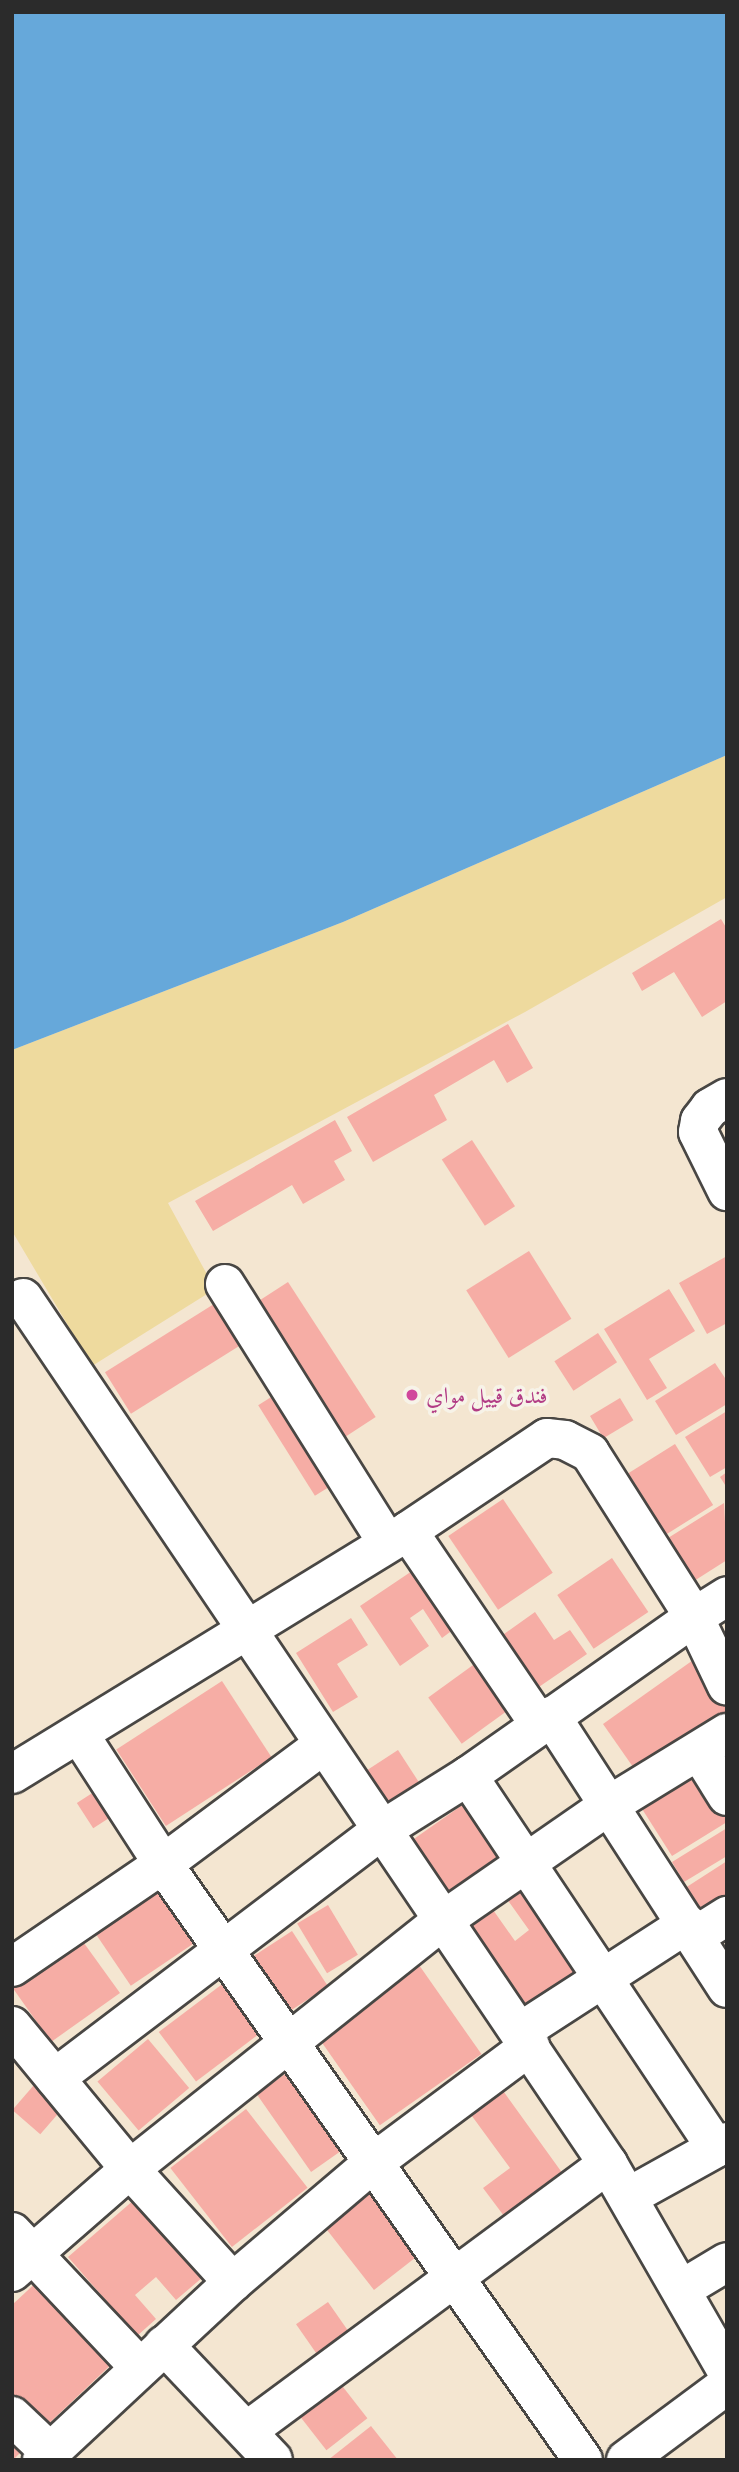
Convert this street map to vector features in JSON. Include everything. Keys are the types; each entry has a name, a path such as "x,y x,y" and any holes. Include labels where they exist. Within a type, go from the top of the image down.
{"street":[{"path":"727,1098 710,1108 700,1121 698,1132 727,1191"},
{"path":"225,1284 397,1536 611,1804 727,1988"},
{"path":"23,1298 608,2164 727,2371"},
{"path":"12,1774 397,1536 547,1438 565,1440 590,1453 694,1617 727,1686"},
{"path":"55,2078 382,1830 468,1776 727,1596"},
{"path":"79,1734 163,1864 225,1949 287,2044 583,2460"},
{"path":"273,2460 247,2431 19,2252 130,2169 442,1921 526,1866 611,1804 713,1742 727,1796"},
{"path":"12,1967 163,1864 323,1745"},
{"path":"468,1776 526,1866 721,2145 628,2197"},
{"path":"12,2416 46,2456 233,2282 373,2163 603,1976 691,1930 727,1916"},
{"path":"12,2026 130,2169 233,2282"},
{"path":"247,2431 608,2164"},
{"path":"682,2289 727,2262"},
{"path":"626,2460 727,2385"}],"sand":[{"path":"727,755 727,897 525,1012 168,1203 215,1289 92,1366 12,1231 12,1050 343,922"}],"water":[{"path":"12,12 727,12 727,755 343,922 12,1050"}],"building":[{"path":"721,919 727,929 727,1001 702,1017 674,972 642,991 632,973"},
{"path":"508,1024 533,1068 507,1083 494,1060 434,1095 447,1120 373,1162 347,1117"},
{"path":"335,1120 352,1151 334,1161 345,1180 303,1204 292,1185 213,1231 195,1201"},
{"path":"472,1140 515,1206 485,1226 442,1160"},
{"path":"529,1251 571,1319 509,1358 466,1290"},
{"path":"727,1256 727,1323 707,1334 679,1283"},
{"path":"288,1282 376,1417 335,1443 248,1308"},
{"path":"669,1289 695,1331 649,1359 667,1388 647,1400 604,1329"},
{"path":"222,1299 248,1341 131,1414 105,1372"},
{"path":"598,1333 617,1362 573,1391 554,1361"},
{"path":"715,1363 727,1381 727,1404 676,1435 655,1401"},
{"path":"276,1394 333,1485 315,1496 258,1405"},
{"path":"620,1398 633,1420 603,1438 590,1416"},
{"path":"727,1411 727,1467 710,1477 685,1437"},
{"path":"675,1444 713,1505 667,1534 628,1473"},
{"path":"727,1472 727,1488 720,1477"},
{"path":"503,1499 553,1573 498,1610 448,1536"},
{"path":"724,1503 727,1560 694,1581 668,1538"},
{"path":"612,1558 648,1612 594,1649 557,1595"},
{"path":"418,1567 458,1626 442,1638 423,1609 410,1618 429,1646 400,1666 360,1606"},
{"path":"535,1612 554,1640 570,1630 587,1654 533,1691 497,1639"},
{"path":"351,1618 368,1645 337,1664 358,1697 333,1712 296,1653"},
{"path":"696,1658 727,1702 727,1716 640,1777 603,1724"},
{"path":"480,1660 514,1706 462,1744 428,1698"},
{"path":"222,1681 272,1757 166,1826 116,1750"},
{"path":"398,1750 422,1787 381,1814 357,1777"},
{"path":"697,1763 727,1810 727,1822 672,1856 637,1801"},
{"path":"97,1790 113,1815 93,1828 77,1803"},
{"path":"471,1799 509,1853 444,1898 406,1844"},
{"path":"727,1828 727,1856 684,1882 672,1862"},
{"path":"727,1861 727,1909 703,1924 682,1890"},
{"path":"161,1875 203,1937 131,1986 89,1924"},
{"path":"526,1886 586,1970 517,2019 455,1932 491,1907 515,1941 529,1930 507,1899"},
{"path":"328,1905 358,1955 327,1973 297,1924"},
{"path":"292,1931 328,1986 283,2015 248,1960"},
{"path":"76,1932 120,1993 51,2042 12,1987 12,1977"},
{"path":"412,1955 481,2054 380,2125 310,2026"},
{"path":"233,1976 270,2026 196,2081 159,2032"},
{"path":"148,2039 189,2088 139,2130 97,2081"},
{"path":"291,2070 345,2148 311,2172 257,2094"},
{"path":"34,2085 62,2109 40,2134 12,2110"},
{"path":"501,2088 563,2174 504,2216 483,2188 510,2168 469,2112"},
{"path":"246,2109 308,2188 232,2247 170,2168"},
{"path":"372,2190 421,2253 374,2290 325,2227"},
{"path":"142,2193 210,2271 176,2300 156,2277 135,2295 156,2319 137,2336 68,2257"},
{"path":"42,2277 118,2358 44,2428 12,2395 12,2305"},
{"path":"328,2302 352,2336 320,2359 296,2324"},
{"path":"336,2378 367,2418 326,2450 295,2410"},
{"path":"371,2426 398,2460 328,2460"},
{"path":"12,2431 27,2446 13,2460 12,2460"}],"place":[{"name":"فندق قييل مواي","path":"412,1395"}]}
